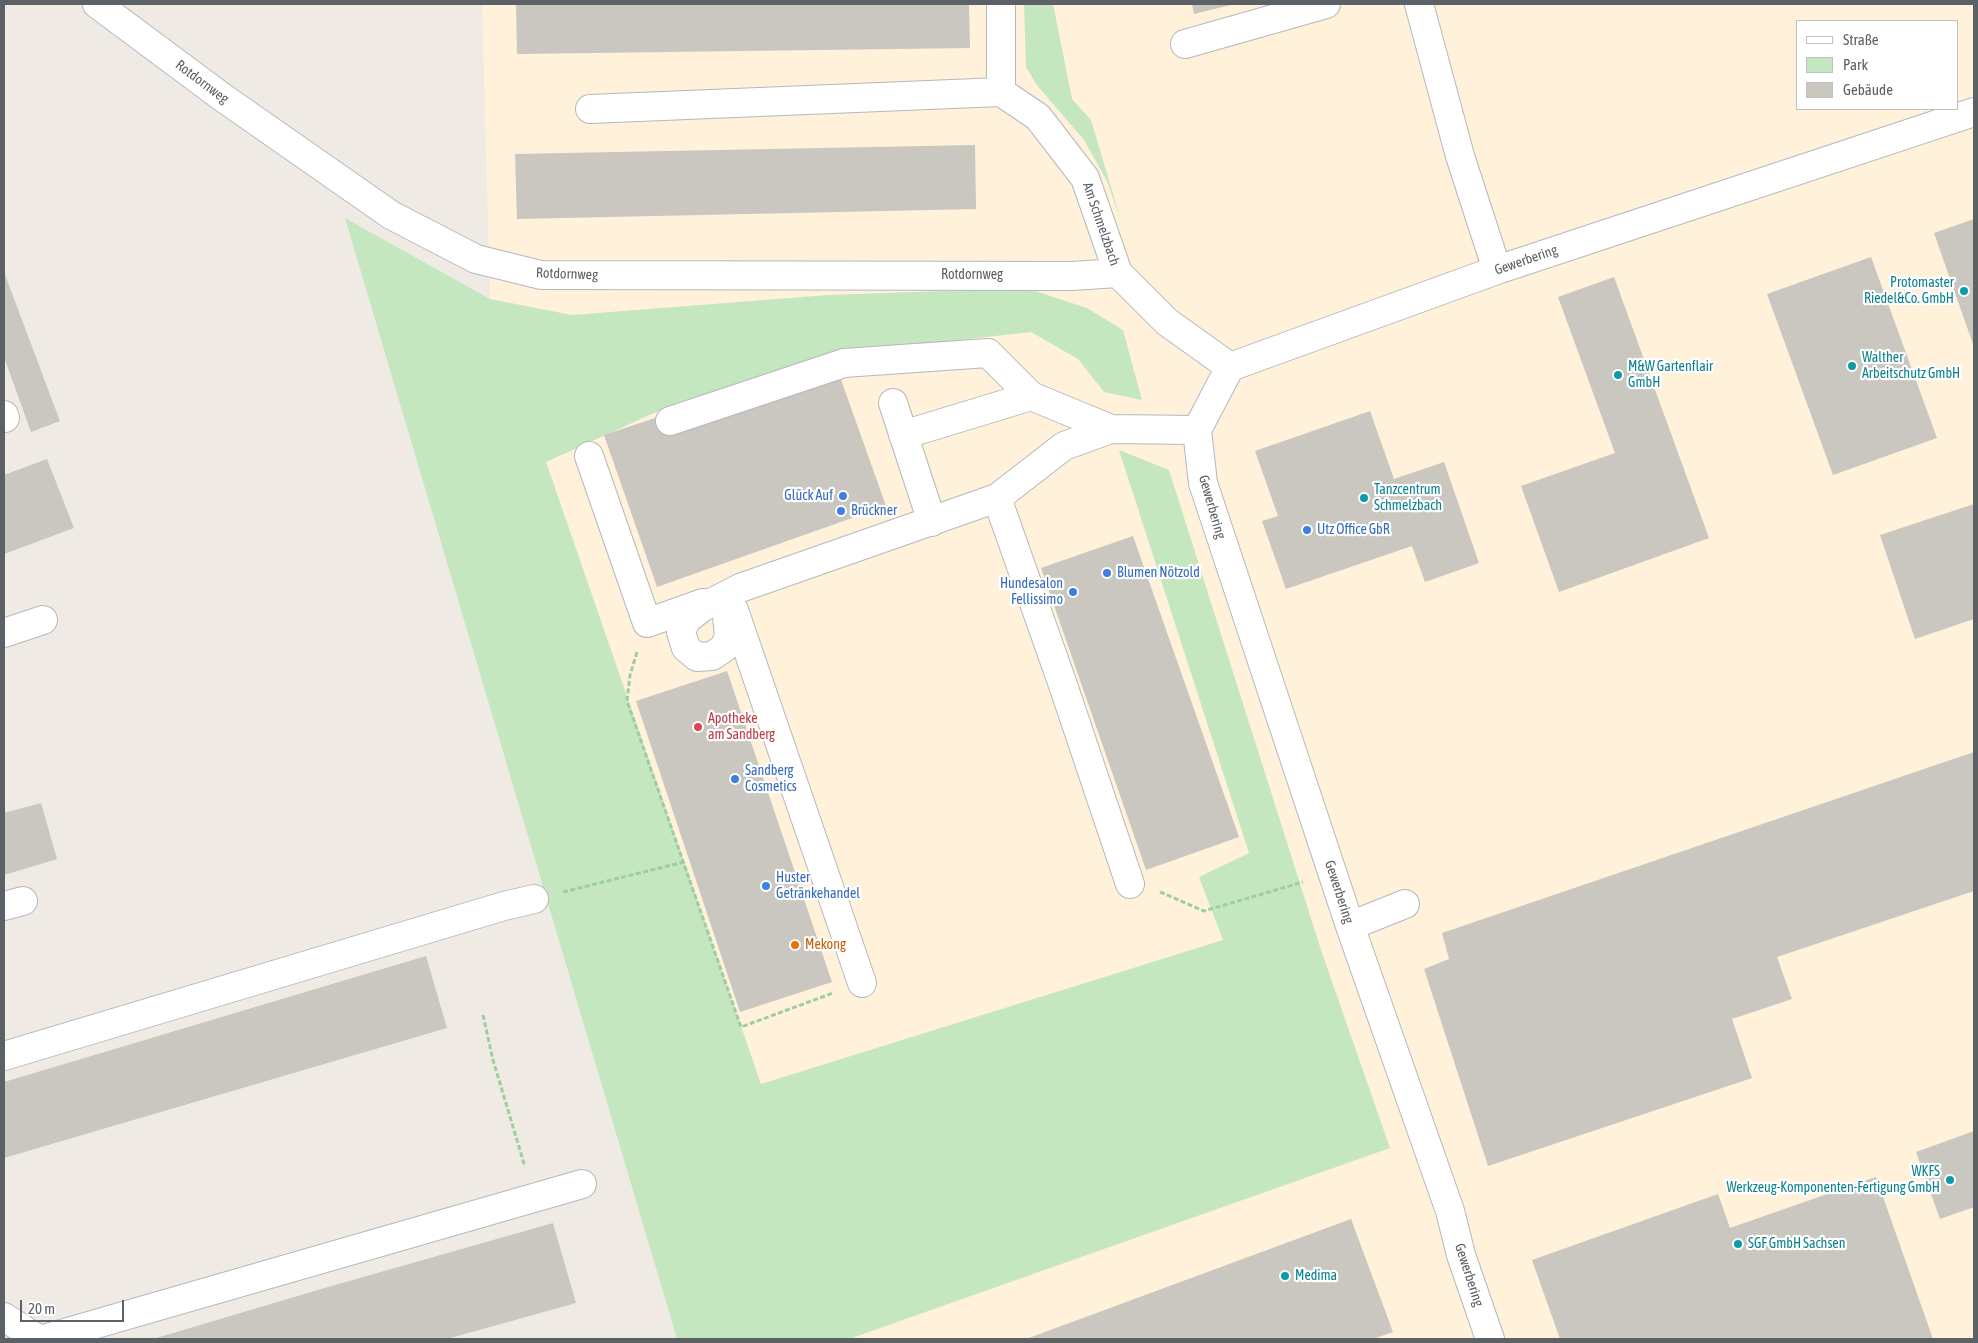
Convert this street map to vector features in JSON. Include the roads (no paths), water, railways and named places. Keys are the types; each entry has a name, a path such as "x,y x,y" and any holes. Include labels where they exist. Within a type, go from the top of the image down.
{"street":[{"name":"Rotdornweg","path":"97,4 222,97 391,215 476,259 541,275 1072,276 1118,273"},
{"path":"590,109 1001,92 1002,4"},
{"path":"1185,44 1326,4"},
{"path":"1419,4 1460,156 1497,270"},
{"name":"Am Schmelzbach","path":"1001,92 1038,118 1085,178 1118,273 1167,322 1230,367"},
{"name":"Gewerbering","path":"1230,367 1497,270 1974,112"},
{"path":"670,421 844,363 988,353 1031,396 1111,429"},
{"path":"588,456 647,623 740,588 997,498 1064,446 1111,429 1197,430 1230,367"},
{"path":"903,435 1031,396"},
{"path":"893,403 932,522"},
{"name":"Gewerbering","path":"1197,430 1203,483 1350,926 1450,1211 1461,1255 1490,1339"},
{"path":"997,498 1130,884"},
{"path":"728,594 862,983"},
{"path":"4,633 43,620"},
{"path":"4,1056 487,911 534,899"},
{"path":"1350,926 1405,904"},
{"path":"44,1339 582,1184"},
{"path":"4,1317 38,1339"}],"place":[{"name":"Protomaster Riedel&Co. GmbH","path":"1964,291"},
{"name":"Walther Arbeitschutz GmbH","path":"1852,366"},
{"name":"M&W Gartenflair GmbH","path":"1618,375"},
{"name":"Glück Auf","path":"843,496"},
{"name":"Tanzcentrum Schmelzbach","path":"1364,498"},
{"name":"Brückner","path":"841,511"},
{"name":"Utz Office GbR","path":"1307,530"},
{"name":"Blumen Nötzold","path":"1107,573"},
{"name":"Hundesalon Fellissimo","path":"1073,592"},
{"name":"Apotheke am Sandberg","path":"698,727"},
{"name":"Sandberg Cosmetics","path":"735,779"},
{"name":"Huster Getränkehandel","path":"766,886"},
{"name":"Mekong","path":"795,945"},
{"name":"WKFS Werkzeug-Komponenten-Fertigung GmbH","path":"1950,1180"},
{"name":"SGF GmbH Sachsen","path":"1738,1244"},
{"name":"Medima","path":"1285,1276"}]}
